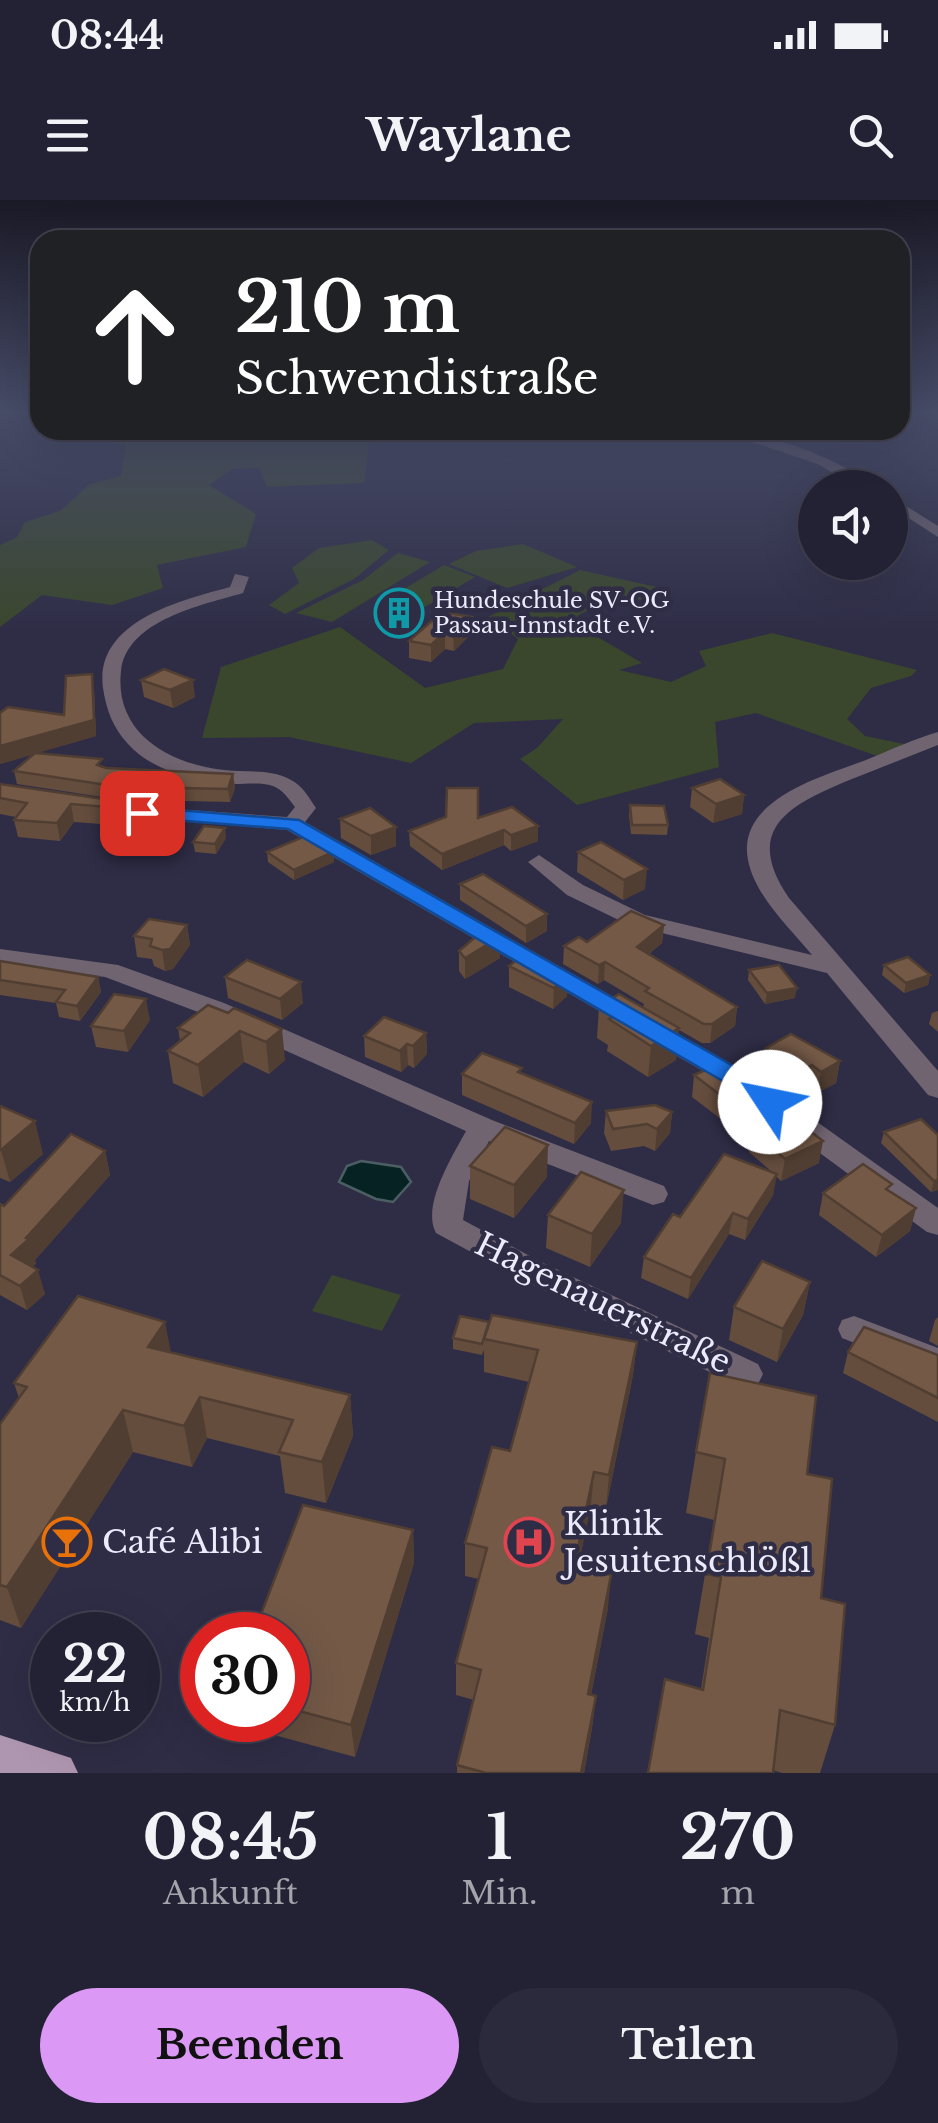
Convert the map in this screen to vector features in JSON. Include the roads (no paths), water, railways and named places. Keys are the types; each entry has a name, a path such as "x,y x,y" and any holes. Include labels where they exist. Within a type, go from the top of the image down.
{"main road":[{"path":"0,1756 56,1773"}],"street":[{"path":"908,513 938,534"},
{"path":"242,577 237,590 176,607 132,633 110,670 112,702 128,735 164,764 225,777 276,779 292,788 306,808 292,824"},
{"path":"938,738 800,794 770,818 755,858 760,875 938,1088"},
{"path":"107,808 292,824 765,1098 938,1224"},
{"path":"539,862 574,890 637,920 840,969"},
{"path":"0,956 109,970 215,1009 482,1126 653,1194"},
{"name":"Hagenauerstraße","path":"482,1126 454,1181 447,1225 528,1269 746,1374"},
{"path":"854,1329 938,1362"}],"place":[{"name":"Hundeschule SV-OG Passau-Innstadt e.V.","path":"399,613"},
{"name":"Café Alibi","path":"67,1542"},
{"name":"Klinik Jesuitenschlößl","path":"529,1542"}]}
